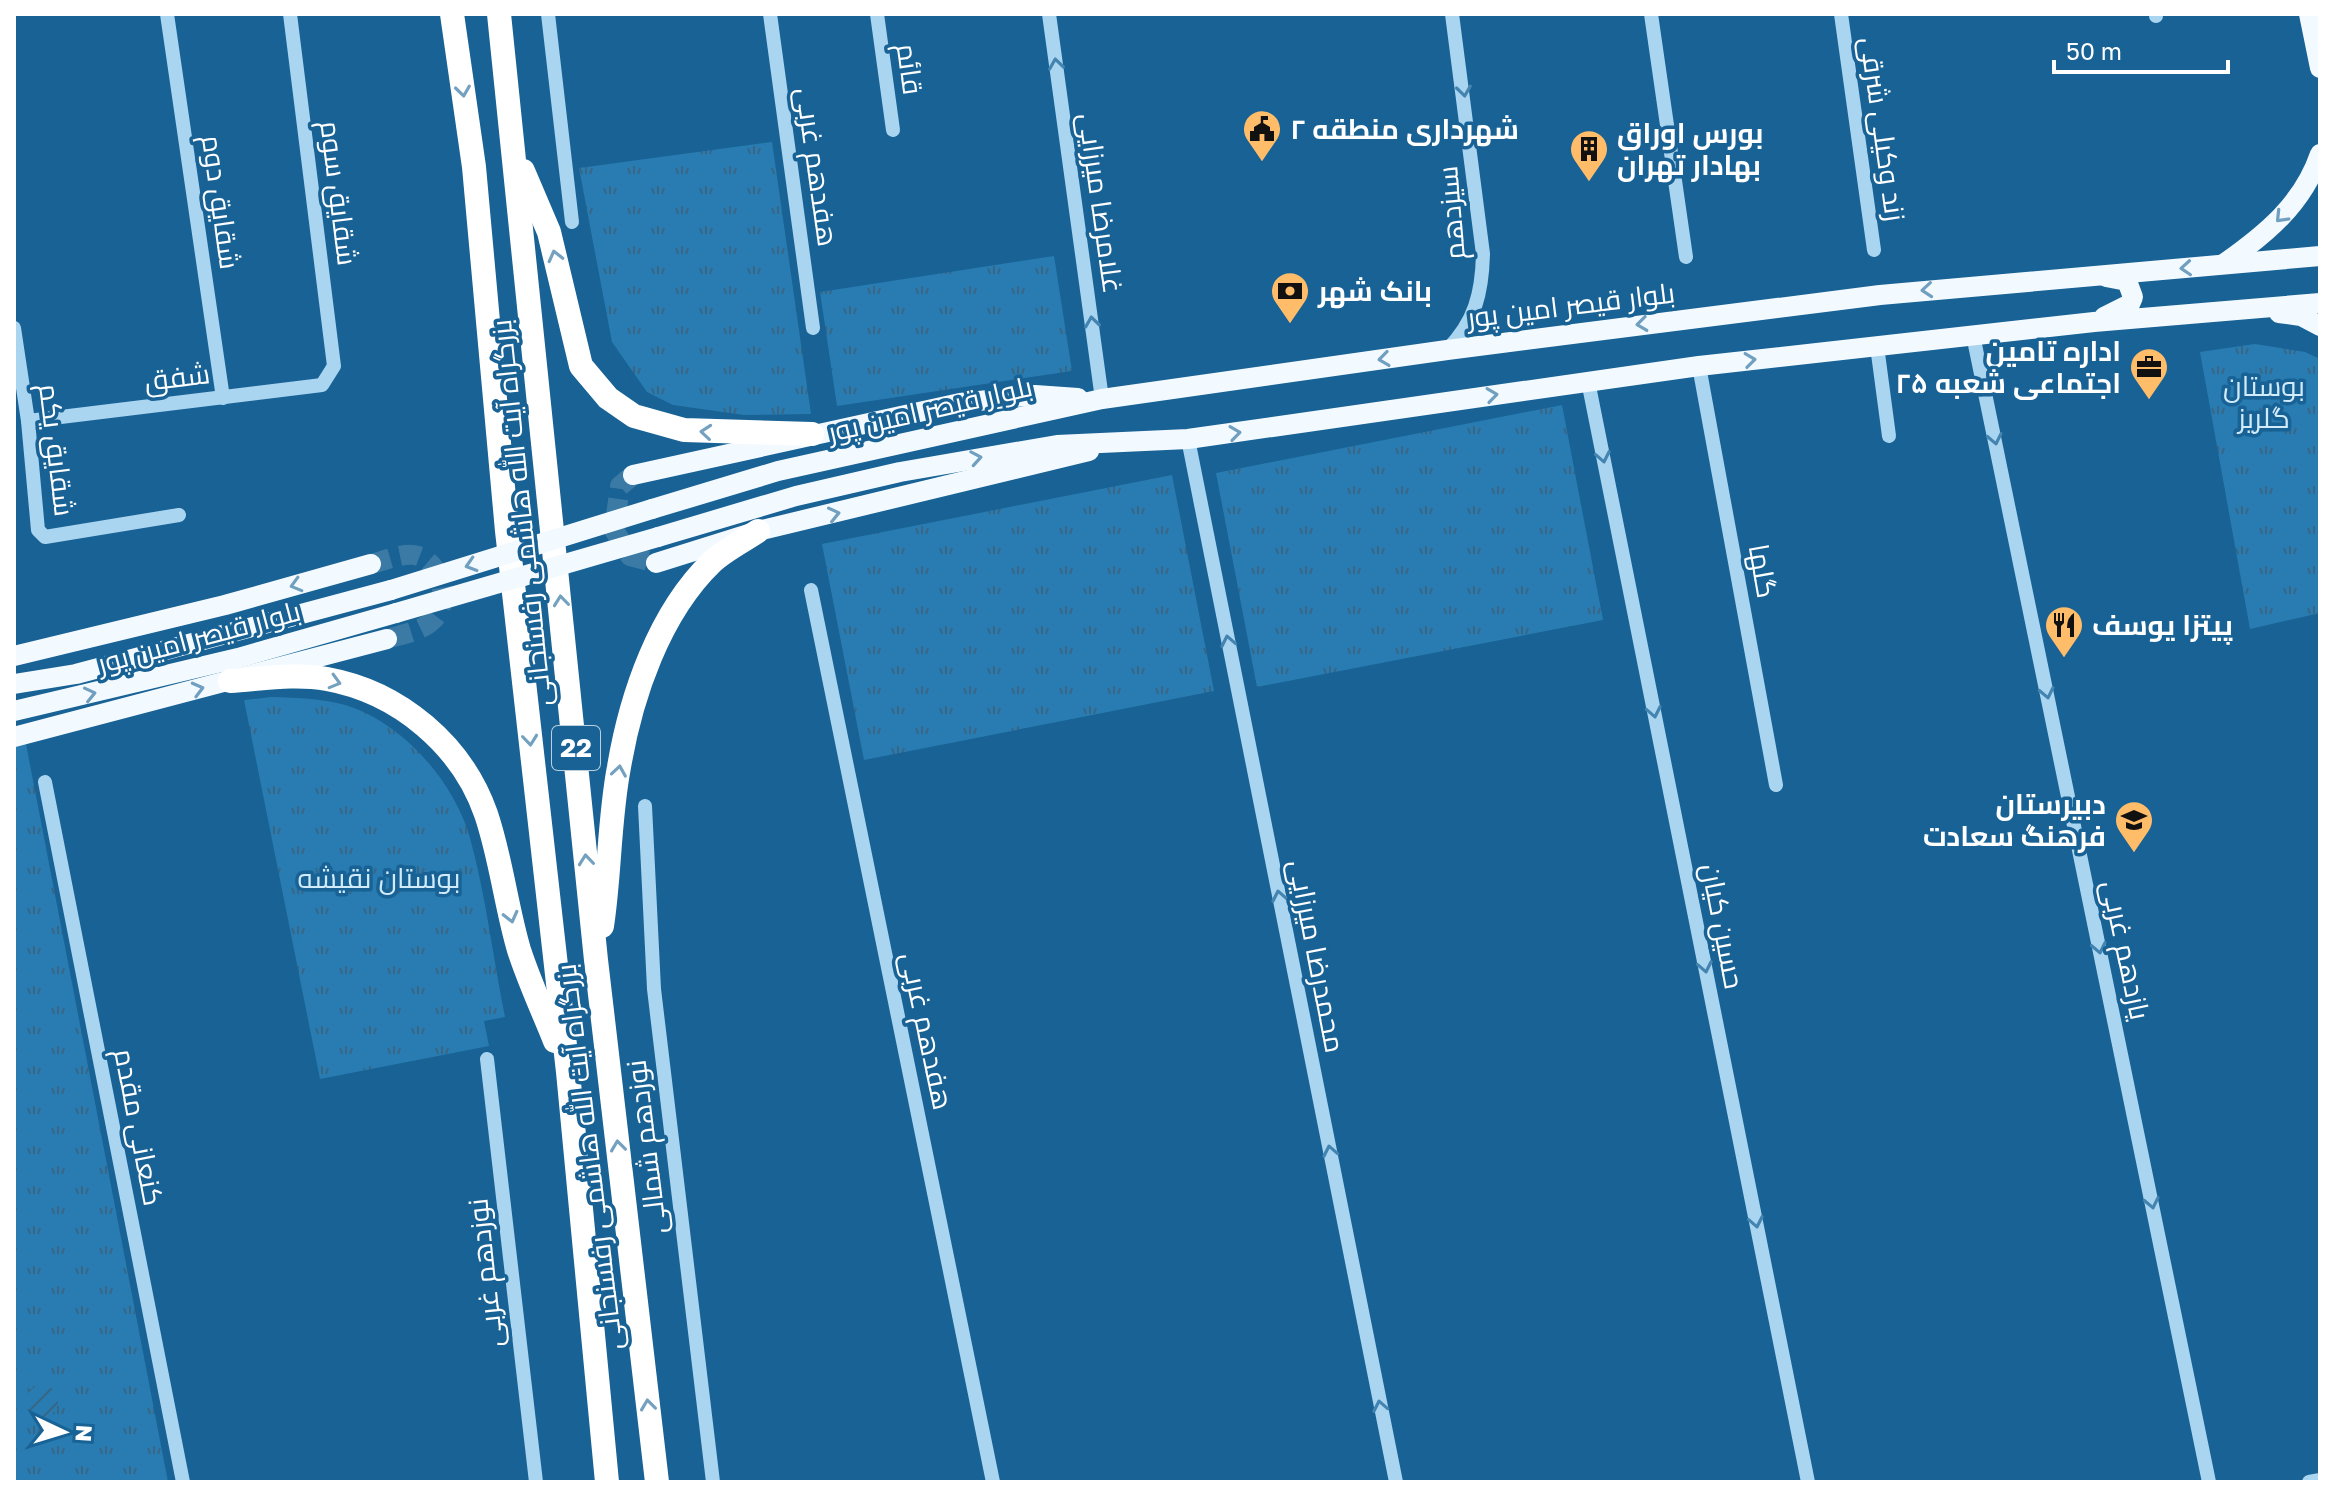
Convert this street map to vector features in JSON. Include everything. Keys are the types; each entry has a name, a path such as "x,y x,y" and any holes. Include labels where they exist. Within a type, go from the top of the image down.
{"highway":[{"name":"بزرگراه آیت الله هاشمی رفسنجانی","path":"452,14 474,167 507,531 568,1072 607,1482"},
{"name":"بزرگراه آیت الله هاشمی رفسنجانی","path":"499,14 596,960 657,1482"},
{"path":"512,144 549,232 581,366 608,398 634,416 684,430 812,434"},
{"path":"596,960 619,766 654,652 672,613 697,579 714,560 758,531"},
{"path":"230,681 301,676 329,679 386,698 429,728 451,751 470,778 486,815 520,951 568,1072"}],"main road":[{"path":"2312,14 2320,22"},
{"path":"2312,14 2320,68"},
{"path":"2223,265 2268,231 2299,199 2320,154"},
{"name":"بلوار قیصر امین پور","path":"14,684 76,674 391,590 778,471 1102,399 1447,350 1880,295 2320,256"},
{"path":"2092,274 2127,281 2133,289 2130,304 2094,322"},
{"name":"بلوار قیصر امین پور","path":"14,711 238,658 796,496 900,472 1057,445 1188,439 1699,366 2094,322 2320,303"},
{"path":"2244,308 2301,316 2320,326"},
{"path":"633,475 960,403 1035,395 1102,399"},
{"path":"656,563 758,531 1035,467 1119,443"},
{"path":"14,656 195,613 371,564"},
{"path":"14,737 387,639"}],"street":[{"name":"شقایق دوم","path":"167,14 223,398"},
{"name":"شقایق سوم","path":"290,14 334,366 330,378"},
{"path":"548,14 572,222"},
{"name":"هفدهم غربی","path":"770,14 813,328"},
{"name":"قائم","path":"877,14 893,130"},
{"name":"غلامرضا میرزایی","path":"1049,14 1102,399"},
{"name":"سیزدهم","path":"1447,350 1475,313 1483,269 1452,14"},
{"path":"1651,14 1686,257"},
{"name":"زند وکیلی شرقی","path":"1841,14 1874,250"},
{"name":"شقایق یکم","path":"14,328 28,421 38,530 45,537 179,515"},
{"name":"یازدهم غربی","path":"1973,335 2209,1482"},
{"path":"1877,346 1889,436"},
{"name":"گلها","path":"1699,366 1776,785"},
{"name":"شفق","path":"28,421 322,385 330,378"},
{"name":"حسین کیان","path":"1588,381 1808,1482"},
{"name":"محمدرضا میرزایی","path":"1188,439 1396,1482"},
{"name":"هفدهم غربی","path":"811,590 993,1482"},
{"name":"کنعانی مقدم","path":"45,782 183,1482"},
{"name":"نوزدهم شمالی","path":"645,806 654,989 713,1482"},
{"name":"نوزدهم غربی","path":"487,1059 536,1482"},
{"path":"2309,1482 2320,1480"}],"green space":[{"path":"772,142 811,414 744,415 673,405 647,392 612,342 579,168"},
{"path":"1054,256 1072,371 837,406 820,292"},
{"name":"بوستان گلریز","path":"2255,344 2305,352 2320,359 2320,613 2250,629 2200,352"},
{"path":"1562,405 1603,620 1257,687 1216,473"},
{"path":"1172,475 1214,691 864,760 822,544"},
{"name":"بوستان نقیشه","path":"272,697 327,701 366,713 386,725 423,756 452,796 476,860 505,1017 484,1021 489,1046 320,1079 244,700"},
{"path":"26,744 168,1482 14,1482 14,745"},
{"path":"42,1385 53,1390 58,1401 53,1412 42,1417 31,1412 26,1401 31,1390"}],"tunnel":[{"path":"633,475 620,486 614,530 630,556 656,563"},
{"path":"371,564 414,555 431,564 441,582 442,603 433,620 417,630 387,639"}],"place":[{"name":"شهرداری منطقه ۲","path":"1262,163"},
{"name":"بورس اوراق بهادار تهران","path":"1589,183"},
{"name":"بانک شهر","path":"1290,325"},
{"name":"اداره تامین اجتماعی شعبه ۲۵","path":"2149,401"},
{"name":"پیتزا یوسف","path":"2064,659"},
{"name":"دبیرستان فرهنگ سعادت","path":"2134,854"}]}
